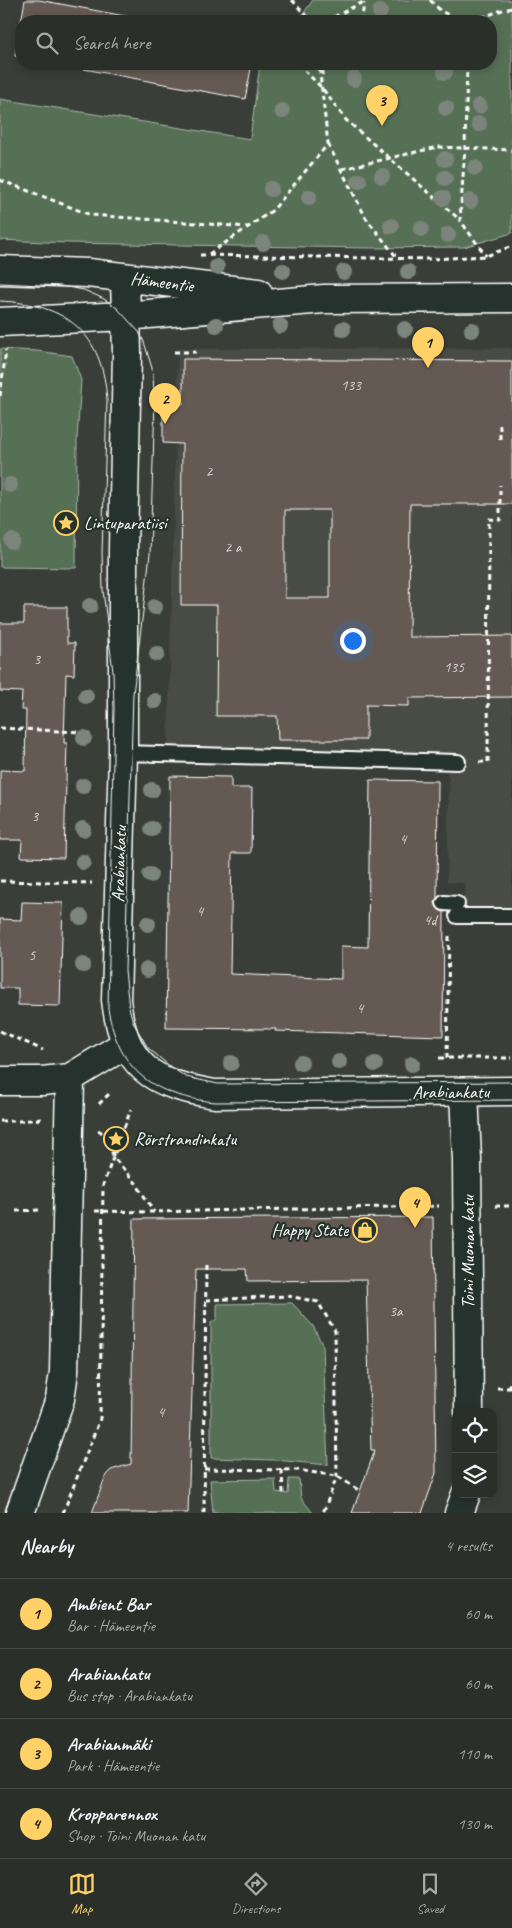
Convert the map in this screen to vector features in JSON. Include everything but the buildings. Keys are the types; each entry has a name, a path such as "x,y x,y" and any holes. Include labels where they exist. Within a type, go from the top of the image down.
{"street":[{"name":"Hämeentie","path":"0,270 88,273 324,299"},
{"name":"Arabiankatu","path":"125,278 123,753 116,1000 119,1023 126,1044 139,1063 153,1076 192,1090 216,1094 512,1092"},
{"name":"Hämeentie","path":"3,335 14,323 126,316 324,299 512,298"},
{"path":"0,1081 42,1081 70,1078 126,1044"},
{"path":"20,1513 60,1399 63,1381 70,1078"},
{"name":"Toini Muonan katu","path":"464,1092 469,1408"},
{"path":"459,1513 465,1498"}],"lane":[{"path":"123,753 458,762"},
{"path":"453,908 512,916"}],"path":[{"path":"292,0 306,15"},
{"path":"430,0 450,15"},
{"path":"338,15 366,1"},
{"path":"363,15 366,1"},
{"path":"489,15 512,8"},
{"path":"304,70 322,88 346,120 460,220 486,256"},
{"path":"320,70 328,144 366,218 399,259"},
{"path":"321,78 323,70"},
{"path":"460,220 465,147 467,70"},
{"path":"208,254 273,210 328,144"},
{"path":"342,169 438,147 512,150"},
{"path":"0,180 91,215 248,227"},
{"path":"193,255 432,259 486,256 512,246"},
{"path":"0,396 3,335"},
{"path":"174,352 196,352"},
{"path":"500,425 500,439"},
{"path":"458,762 488,762 489,519 500,520 500,485"},
{"path":"0,728 80,732"},
{"path":"0,881 76,883"},
{"path":"447,1058 449,929"},
{"path":"0,1032 42,1050 49,1049"},
{"path":"439,1058 512,1058"},
{"path":"63,1513 100,1419 103,1185 131,1109"},
{"path":"90,1125 106,1134 114,1158 136,1183 154,1212"},
{"path":"104,1211 154,1212 512,1206"},
{"path":"204,1513 206,1262"},
{"path":"206,1300 288,1296 318,1302 335,1331 337,1476 323,1513"},
{"path":"508,1388 512,1379"},
{"path":"204,1469 282,1470 337,1476 360,1491"},
{"path":"282,1470 283,1493"}],"shaded area":[{"path":"512,348 512,924 466,924 464,883 447,882 449,778 441,753 168,747 178,349"}],"green space":[{"path":"313,0 512,0 512,233 464,247 238,246 0,240 0,99 250,139 259,70 497,70 497,15 302,15"},
{"path":"0,349 37,351 72,356 81,380 77,440 76,568 0,567"},
{"path":"292,1303 313,1326 323,1346 328,1465 275,1460 211,1458 211,1323 217,1319 217,1304"},
{"path":"275,1479 276,1492 288,1494 289,1479 299,1479 301,1498 313,1513 213,1513 210,1480"}],"tram line":[{"path":"0,283 61,286 84,290 104,299 117,308 139,332 152,368 155,401 150,554 133,694 125,970 129,1008 134,1024 148,1048 186,1077 218,1084 512,1082"},
{"path":"0,301 24,303 44,308 62,316 77,327 89,340 98,357 104,377 107,401 102,552 103,590 113,672 114,708 108,1009 113,1031 131,1065 157,1087 193,1099 215,1102 512,1100"}],"place":[{"name":"Arabianmäki","path":"382,126"},
{"name":"Ambient Bar","path":"428,368"},
{"name":"Arabiankatu","path":"165,424"},
{"name":"Lintuparatiisi","path":"66,523"},
{"name":"Rörstrandinkatu","path":"116,1139"},
{"name":"Kropparennox","path":"415,1228"},
{"name":"Happy State","path":"365,1230"}]}
